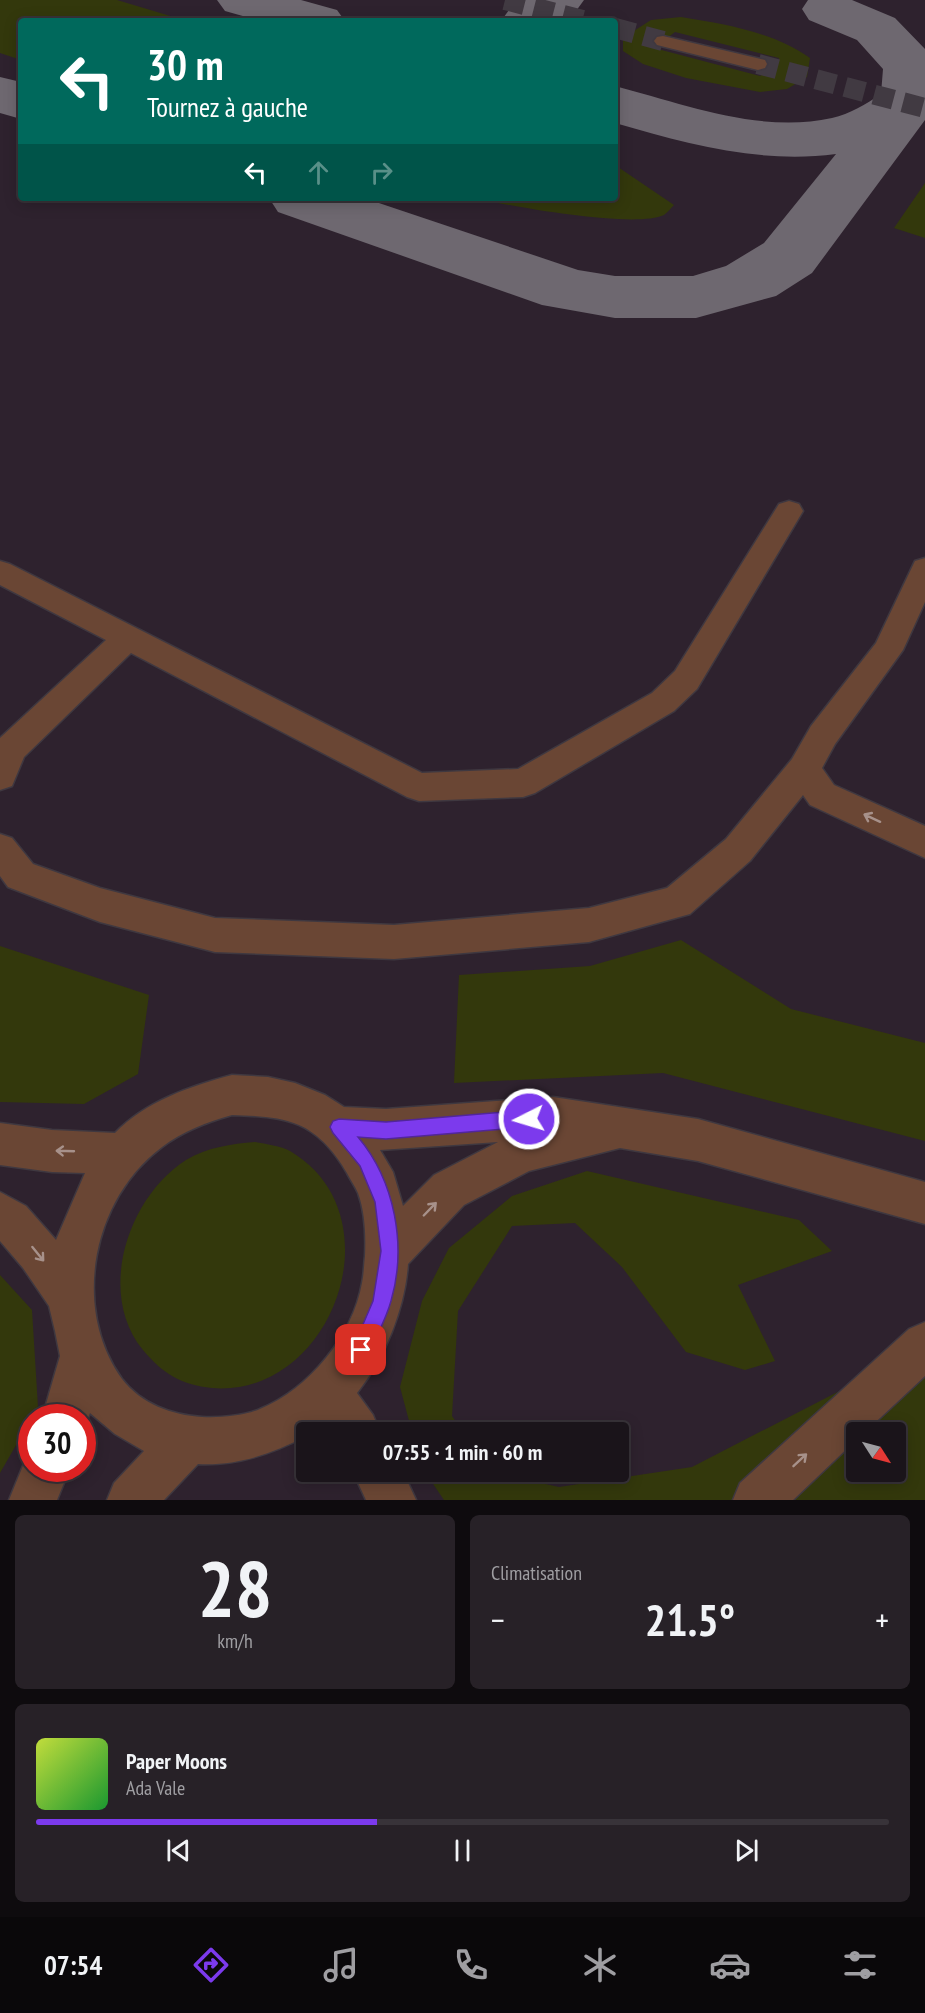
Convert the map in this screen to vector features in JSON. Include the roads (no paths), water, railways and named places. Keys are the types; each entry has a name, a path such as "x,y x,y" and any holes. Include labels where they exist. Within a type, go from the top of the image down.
{"street":[{"path":"663,41 758,64"},
{"path":"0,572 419,787 523,783 663,702 686,680 789,511"},
{"path":"0,849 21,876 100,905 215,935 394,942 589,926 677,902 738,850 804,769 823,735 888,650 925,569"},
{"path":"0,776 10,749 128,639"},
{"path":"804,769 822,795 925,843"},
{"path":"232,1095 271,1096 306,1107 339,1127 366,1160 380,1192 384,1202 390,1251 382,1301 361,1350 328,1392 285,1424 237,1441 187,1442 143,1426 107,1397 83,1357 71,1300 76,1246 94,1197 124,1154 157,1125 194,1105 232,1095"},
{"path":"339,1127 386,1130 553,1117 698,1140 925,1203"},
{"path":"390,1251 449,1190 523,1151 629,1128"},
{"path":"0,1144 52,1151 124,1154"},
{"path":"0,1213 17,1229 71,1300"},
{"path":"758,1500 925,1345"},
{"path":"69,1404 83,1357"},
{"path":"328,1392 349,1422"},
{"path":"131,1500 187,1442"},
{"path":"33,1500 40,1482"},
{"path":"382,1482 392,1500"}],"tunnel":[{"path":"505,0 575,18"},
{"path":"618,29 663,41"},
{"path":"758,64 925,108"}]}
